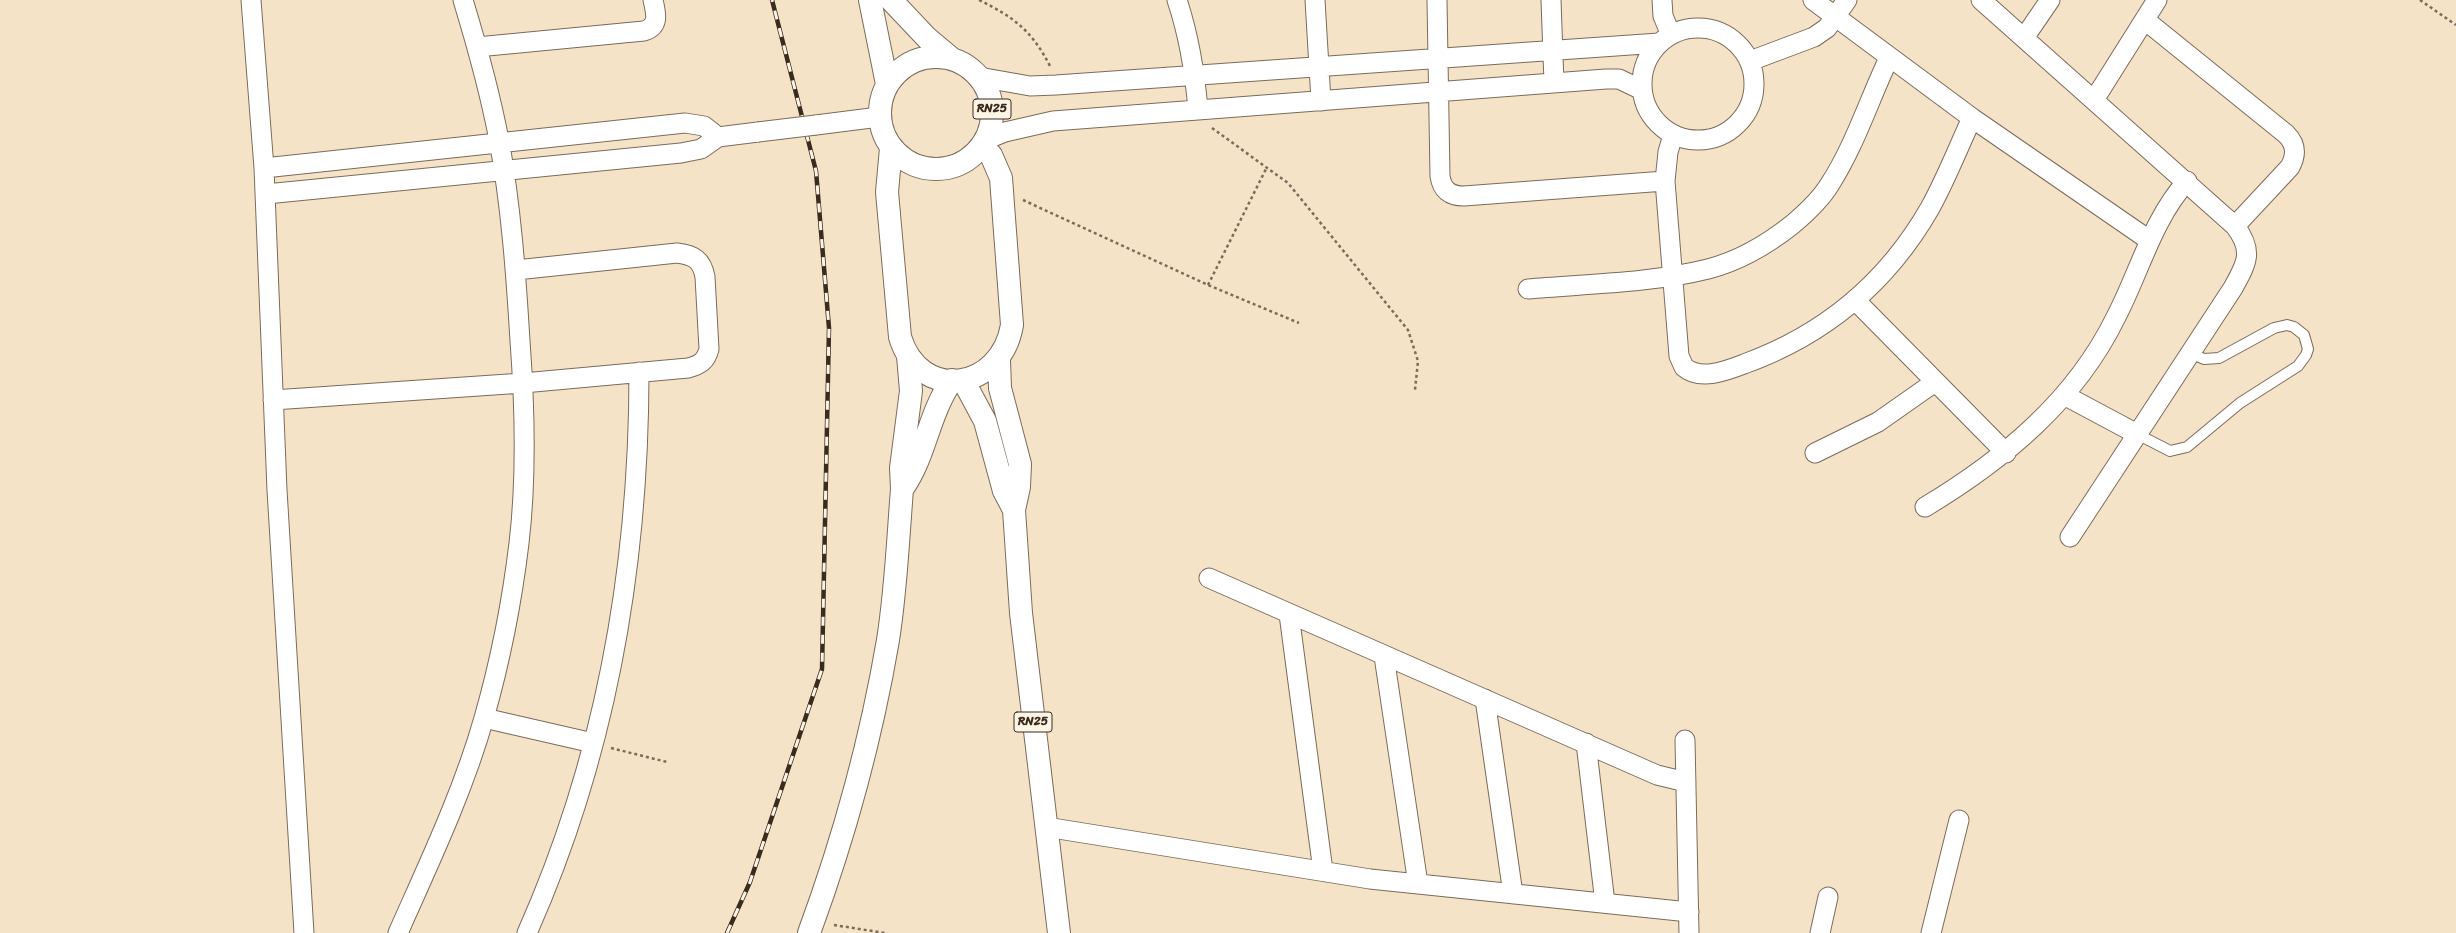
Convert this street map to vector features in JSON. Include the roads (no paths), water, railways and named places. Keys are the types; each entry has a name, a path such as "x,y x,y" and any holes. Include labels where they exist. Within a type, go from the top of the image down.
{"main road":[{"path":"870,0 887,84"},
{"name":"RN25","path":"891,0 927,38 952,59 967,66 979,78 989,94 992,113 983,143 962,162 948,168 926,168 907,161 891,148 884,136 879,117 881,98 887,84 904,66 927,57 952,59"},
{"name":"RN25","path":"891,148 887,200 900,337 908,356 919,368 932,376 957,380 982,373 999,360 1010,338 1012,325 1002,191 997,165 983,143"},
{"path":"811,927 842,840 855,794 884,662 894,593 902,489 901,468 912,392 908,356"},
{"name":"RN25","path":"999,360 1000,388 1020,464 1019,487 1014,510 1024,647 1059,933"},
{"path":"902,489 913,472 936,408 957,380"},
{"name":"RN25","path":"957,380 985,421 1004,491 1014,510"}],"street":[{"path":"251,0 266,194 273,400 304,933"},
{"path":"398,933 459,792 484,718 506,622 519,543 524,465 523,383 516,270 499,142 477,47 463,0"},
{"path":"477,47 644,31 650,29 656,20 653,0"},
{"path":"1177,0 1184,20 1195,75 1198,110"},
{"path":"1315,0 1321,101"},
{"path":"1436,0 1441,181 1446,191 1456,196 1664,181"},
{"path":"1550,0 1554,83"},
{"path":"979,78 1030,86 1319,67 1552,50 1665,39 1686,29 1701,28 1716,31 1730,38 1742,48 1750,61 1754,78 1754,95 1748,111 1738,125 1723,135 1707,140 1690,140 1673,136 1661,128 1652,117 1645,104 1642,90 1645,65 1665,39 1662,0"},
{"path":"1813,0 1837,16 1890,58 1972,118 2149,240"},
{"path":"1750,61 1814,37 1827,28 1847,0"},
{"path":"1981,0 2187,181 2235,226 2243,236 2248,250 2246,261 2233,288 2070,536"},
{"path":"2024,38 2050,0"},
{"path":"2094,100 2157,0"},
{"path":"2145,20 2286,134 2294,147 2294,160 2290,166 2235,226"},
{"path":"1528,289 1673,276 1709,269 1744,256 1776,237 1805,214 1829,186 1848,152 1890,58"},
{"path":"983,143 1005,132 1054,121 1619,79 1642,90"},
{"path":"266,194 691,152 701,149 718,137 879,117"},
{"path":"1673,136 1668,152 1664,181 1680,362 1688,371 1700,375 1737,366 1796,342 1856,301 1895,260 1914,234 1930,207 1972,118"},
{"path":"264,168 685,123 704,126 718,137"},
{"path":"1925,507 1967,482 2006,453 2064,395 2093,356 2115,320 2134,281 2149,240 2165,209 2187,181"},
{"path":"273,400 523,383 693,367 703,362 707,357 709,349 705,277 703,266 698,259 690,254 677,253 516,270"},
{"path":"1856,301 2006,453"},
{"path":"527,933 559,854 593,743 611,672 630,558 639,434 639,372"},
{"path":"1816,453 1878,422 1935,382"},
{"path":"2064,395 2137,434"},
{"path":"1209,578 1657,775 1686,782"},
{"path":"1289,614 1323,871"},
{"path":"1384,656 1418,884"},
{"path":"1485,699 1513,894"},
{"path":"484,718 593,743"},
{"path":"1685,740 1689,933"},
{"path":"1586,744 1605,904"},
{"path":"1931,933 1959,820"},
{"path":"1046,827 1323,871 1418,884 1689,912"},
{"path":"1820,933 1828,897"}],"lane":[{"path":"2137,434 2170,451 2187,447 2240,403 2298,366 2306,356 2308,349 2304,335 2294,327 2287,325 2274,328 2219,358 2204,359 2190,353"}],"railway":[{"path":"727,933 750,882 822,669 829,328 816,171 772,0"}]}
